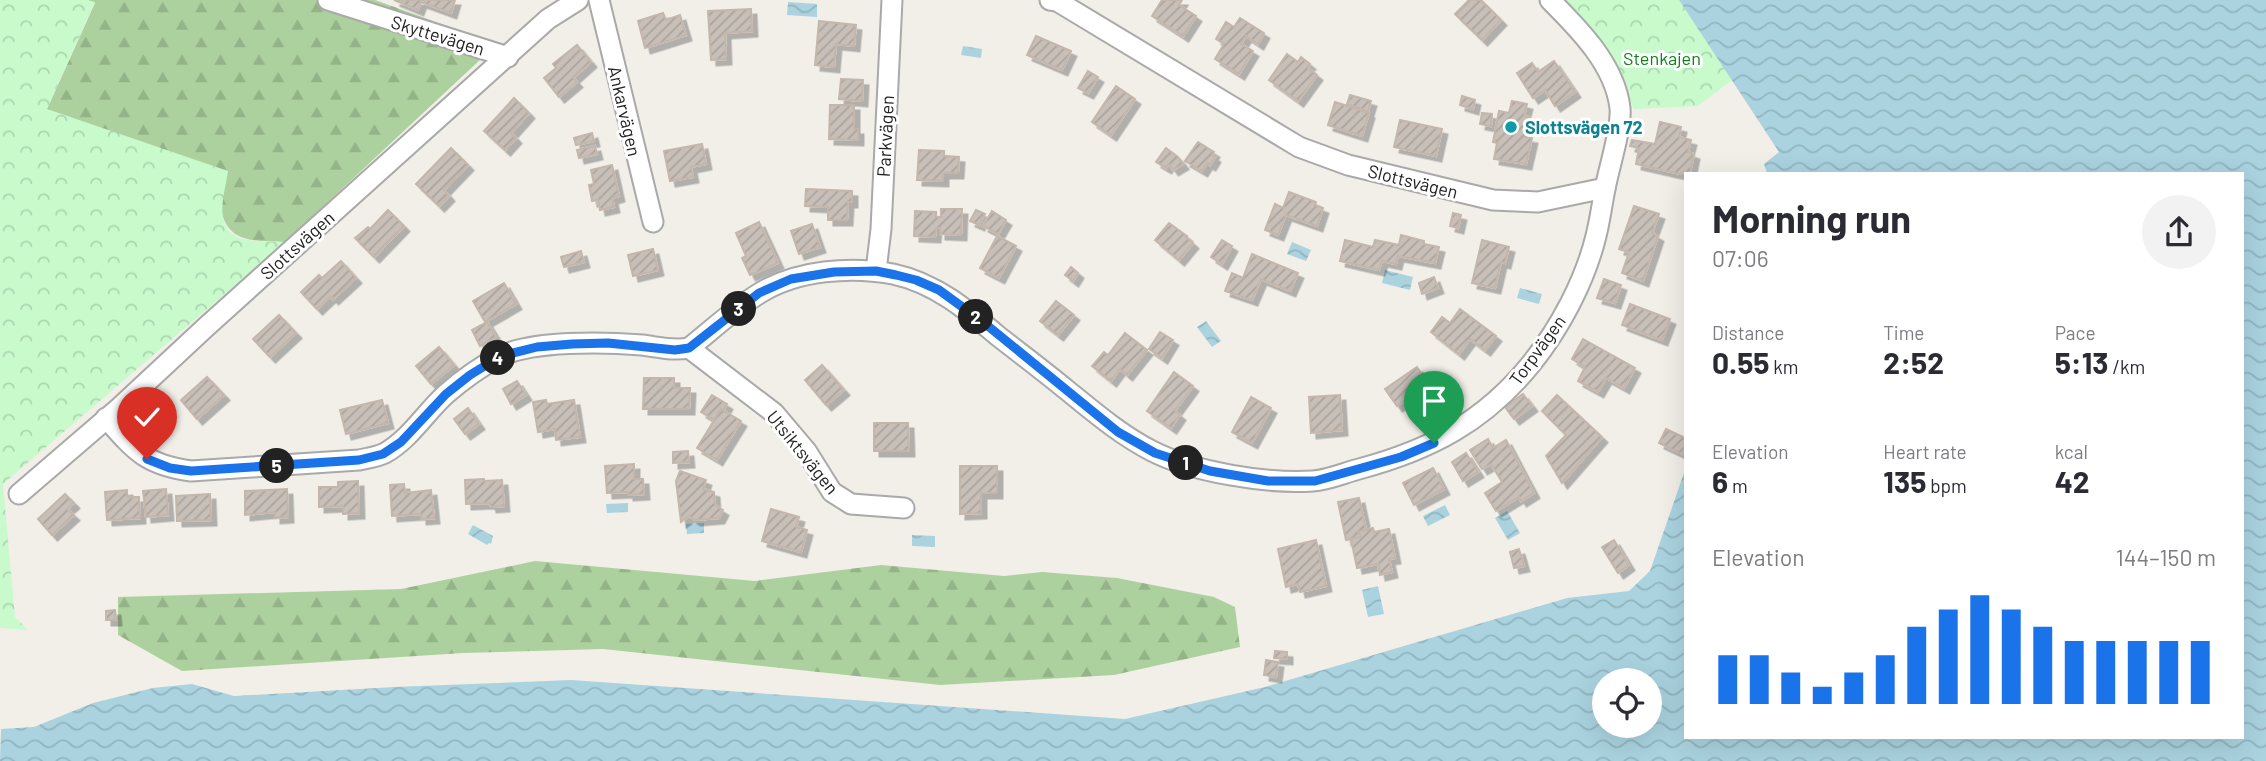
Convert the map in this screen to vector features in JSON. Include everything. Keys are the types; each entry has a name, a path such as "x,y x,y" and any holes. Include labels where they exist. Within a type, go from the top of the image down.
{"street":[{"name":"Skyttevägen","path":"328,0 508,57"},
{"name":"Slottsvägen","path":"19,494 548,19 578,0"},
{"name":"Ankarvägen","path":"599,0 653,222"},
{"name":"Parkvägen","path":"876,271 881,229 892,0"},
{"name":"Slottsvägen","path":"1050,0 1057,1 1299,147 1348,165 1493,200 1538,202 1605,188"},
{"path":"1550,0 1599,55 1614,85 1620,109 1605,188"},
{"name":"Torpvägen","path":"689,348 759,293 776,285 819,273 876,271 916,280 939,290 983,322 1118,432 1155,453 1210,471 1268,481 1315,481 1401,457 1434,443 1473,420 1508,390 1533,362 1558,325 1584,273 1596,237 1605,188"},
{"path":"106,418 130,446 147,459 170,468 191,471 359,460 383,454 401,442 446,394 501,356 537,347 584,344 608,343 675,350 689,348"},
{"name":"Utsiktsvägen","path":"689,348 774,413 807,452 832,492 851,504 904,508"}],"green space":[{"path":"0,0 95,2 47,109 228,171 222,209 226,226 231,233 255,241 285,242 3,484 15,617 28,630 0,628"},
{"path":"87,0 375,0 497,44 285,242 256,240 239,236 226,224 222,214 47,109 95,3"},
{"name":"Stenkajen","path":"1556,0 1679,0 1732,80 1698,106 1634,109 1617,72"},
{"path":"535,561 755,581 881,565 1004,576 1042,572 1117,578 1214,597 1235,607 1240,647 1114,675 940,685 603,649 463,653 182,671 118,635 118,597 401,589"}],"water":[{"path":"1679,0 2266,0 2266,761 0,761 1,729 34,727 93,703 153,688 192,684 234,696 571,680 1125,719 1265,687 1567,598 1629,591 1650,571 1684,473 1684,739 2244,739 2244,172 1767,172 1764,164 1779,152"},
{"path":"788,2 817,4 817,17 787,15"},
{"path":"963,46 982,49 981,58 961,55"},
{"path":"1292,242 1311,250 1306,261 1287,254"},
{"path":"1385,270 1413,277 1410,290 1382,283"},
{"path":"1520,288 1542,294 1539,304 1517,298"},
{"path":"1206,321 1221,341 1212,347 1197,327"},
{"path":"628,503 628,512 607,513 606,504"},
{"path":"1445,505 1450,515 1428,526 1423,516"},
{"path":"1507,511 1520,533 1508,540 1495,518"},
{"path":"704,523 704,533 687,534 686,524"},
{"path":"473,525 493,536 491,544 487,545 468,534"},
{"path":"912,535 935,536 935,547 912,546"},
{"path":"1378,586 1384,614 1368,617 1362,590"}],"building":[{"path":"394,0 455,0 451,13 421,2 418,10"},
{"path":"1162,0 1182,0 1179,5 1196,16 1183,36 1152,16"},
{"path":"1469,0 1481,0 1501,20 1482,40 1455,14"},
{"path":"751,9 752,31 725,33 726,59 711,60 708,11"},
{"path":"663,13 666,20 680,15 686,35 645,48 638,21"},
{"path":"1240,18 1264,33 1258,44 1246,36 1241,44 1253,51 1239,74 1215,59 1224,44 1216,39 1226,22 1234,27"},
{"path":"819,21 856,25 854,46 836,44 834,67 815,65"},
{"path":"1036,36 1071,51 1062,70 1027,55"},
{"path":"577,45 591,62 573,78 577,82 559,97 544,78 556,68 553,64"},
{"path":"1287,54 1298,62 1301,57 1310,64 1307,67 1317,75 1298,101 1269,80"},
{"path":"1554,61 1575,92 1555,106 1545,90 1533,98 1517,73 1532,63 1538,72"},
{"path":"1088,71 1098,77 1088,93 1078,88"},
{"path":"841,79 863,80 862,101 839,99"},
{"path":"1116,86 1135,99 1111,135 1092,122"},
{"path":"1350,95 1371,101 1368,111 1347,104"},
{"path":"1462,96 1475,100 1473,109 1460,105"},
{"path":"514,98 529,113 511,133 516,138 505,150 484,131"},
{"name":"Slottsvägen 72","path":"1512,101 1527,104 1524,116 1529,117 1525,137 1532,138 1526,164 1494,159 1497,143 1493,142 1499,111 1509,113"},
{"path":"1335,102 1369,113 1362,136 1328,125"},
{"path":"830,105 854,105 854,129 858,129 858,140 829,139"},
{"path":"1482,113 1492,114 1491,126 1480,124"},
{"path":"1400,120 1442,129 1436,156 1394,147"},
{"path":"1660,122 1681,127 1679,137 1691,140 1688,152 1694,154 1690,172 1680,174 1636,164 1639,148 1630,146 1632,140 1655,144"},
{"path":"592,133 594,141 576,145 574,138"},
{"path":"1198,142 1214,152 1212,155 1215,157 1202,171 1185,161"},
{"path":"702,144 706,164 691,167 693,177 670,181 664,151"},
{"path":"595,146 597,154 579,158 577,150"},
{"path":"451,148 468,165 444,190 449,196 439,206 416,184"},
{"path":"1166,148 1183,164 1173,170 1169,164 1166,168 1156,162"},
{"path":"919,150 944,151 944,156 959,157 958,173 943,173 943,181 917,180"},
{"path":"612,165 619,196 612,198 614,207 600,210 598,200 592,201 589,185 594,184 591,170"},
{"path":"806,189 852,191 847,220 828,220 828,207 805,206"},
{"path":"1289,192 1316,202 1315,205 1323,208 1317,226 1286,215 1278,235 1265,230 1275,204 1283,208"},
{"path":"1634,206 1659,214 1652,233 1658,236 1643,281 1622,273 1629,252 1619,249"},
{"path":"941,209 962,209 961,235 940,234 940,228 936,228 935,237 914,236 915,211 936,212 936,217 941,217"},
{"path":"388,210 404,226 374,257 355,238 368,227 370,229"},
{"path":"976,210 985,214 979,225 970,221"},
{"path":"992,211 1006,220 998,234 983,226"},
{"path":"1453,213 1461,215 1458,228 1450,226"},
{"path":"759,222 778,263 750,275 742,258 746,256 736,233"},
{"path":"1169,223 1193,243 1179,260 1155,240"},
{"path":"812,224 820,247 799,254 791,231"},
{"path":"1401,235 1439,247 1435,263 1398,256 1396,264 1382,261 1379,270 1340,261 1345,240 1373,247 1375,240 1399,245"},
{"path":"997,236 1016,246 999,278 980,268"},
{"path":"1222,240 1232,246 1222,264 1211,257"},
{"path":"1482,240 1509,247 1505,263 1501,262 1495,288 1472,283"},
{"path":"653,249 658,270 633,276 628,255"},
{"path":"581,251 584,262 564,267 561,257"},
{"path":"1252,254 1298,273 1290,291 1261,279 1252,300 1225,291 1232,273 1243,278"},
{"path":"341,261 356,278 333,299 331,296 317,309 301,292 319,275 322,278"},
{"path":"1071,267 1078,273 1073,281 1065,275"},
{"path":"1434,277 1438,288 1422,294 1419,283"},
{"path":"1604,279 1621,285 1615,303 1597,298"},
{"path":"504,283 516,304 485,322 473,301"},
{"path":"1056,301 1074,315 1058,335 1040,321"},
{"path":"1630,304 1670,319 1662,340 1622,325"},
{"path":"1460,309 1496,336 1485,350 1470,339 1459,354 1431,332 1442,317 1450,323"},
{"path":"279,315 296,333 270,357 253,339"},
{"path":"487,322 496,337 480,346 472,330"},
{"path":"1160,332 1173,340 1162,358 1149,349"},
{"path":"1125,333 1147,350 1127,375 1120,369 1111,381 1092,366 1104,352 1108,355"},
{"path":"1583,339 1635,368 1624,388 1606,378 1598,392 1578,381 1585,367 1572,359"},
{"path":"439,347 454,365 431,384 416,366"},
{"path":"822,365 844,390 826,405 805,380"},
{"path":"1417,367 1431,388 1413,400 1411,396 1397,406 1385,389"},
{"path":"1174,372 1193,386 1175,411 1180,415 1171,428 1147,411"},
{"path":"207,377 224,395 197,419 181,400"},
{"path":"644,378 674,378 674,388 690,388 689,409 643,409"},
{"path":"517,381 526,395 511,404 503,389"},
{"path":"1523,394 1532,406 1514,419 1505,407"},
{"path":"712,395 727,404 714,420 701,412"},
{"path":"1340,395 1342,430 1311,433 1309,397"},
{"path":"1557,395 1602,437 1562,483 1546,456 1566,435 1542,411"},
{"path":"1251,397 1271,408 1252,443 1232,432"},
{"path":"382,400 388,423 346,434 340,410"},
{"path":"546,400 547,404 574,400 580,437 556,440 555,429 538,432 533,402"},
{"path":"468,408 479,424 465,434 454,419"},
{"path":"721,409 741,421 717,460 697,448"},
{"path":"874,423 908,423 909,451 874,451"},
{"path":"1666,429 1684,438 1684,449 1682,454 1659,443"},
{"path":"1488,439 1493,448 1506,440 1534,493 1521,501 1519,497 1496,511 1485,493 1502,482 1491,464 1482,469 1470,450"},
{"path":"688,451 689,462 673,463 673,452"},
{"path":"1466,453 1478,472 1463,481 1452,462"},
{"path":"634,464 634,479 643,479 644,494 607,493 605,466"},
{"path":"960,466 997,466 997,493 981,493 981,513 960,514"},
{"path":"1433,468 1444,489 1414,505 1403,483"},
{"path":"680,471 706,480 703,489 714,492 715,505 723,510 719,518 695,520 689,516 681,522 676,481"},
{"path":"465,480 502,480 504,506 491,507 490,503 466,504"},
{"path":"358,481 359,513 343,514 343,506 319,507 319,487 338,487 338,482"},
{"path":"404,484 405,493 431,490 434,518 421,519 421,514 392,516 390,485"},
{"path":"166,489 168,515 146,517 143,491"},
{"path":"287,489 288,517 275,518 275,512 245,515 245,491"},
{"path":"127,490 127,497 139,497 140,518 107,520 105,492"},
{"path":"65,494 74,503 67,509 74,515 52,535 38,519"},
{"path":"210,494 211,520 177,521 176,496"},
{"path":"1359,498 1366,530 1359,532 1361,537 1346,540 1338,502"},
{"path":"771,509 799,517 796,527 807,530 801,552 762,541"},
{"path":"1373,528 1374,532 1389,529 1395,558 1389,559 1392,572 1380,575 1378,564 1357,568 1351,539 1361,537 1359,532"},
{"path":"1316,540 1326,586 1300,592 1298,584 1286,587 1278,549"},
{"path":"1614,540 1629,565 1618,573 1602,547"},
{"path":"1519,549 1524,566 1514,568 1510,552"},
{"path":"115,610 116,620 106,620 106,611"},
{"path":"1275,651 1287,652 1287,659 1274,658"},
{"path":"1266,660 1278,662 1276,677 1264,675"}],"place":[{"name":"Slottsvägen 72","path":"1511,127"}],"route":[{"path":"147,459 170,468 191,471 359,460 383,454 401,442 446,394 501,356 537,347 572,344 608,343 675,350 689,348 759,293 776,285 819,273 876,271 916,280 939,290 983,322 1118,432 1155,453 1210,471 1268,481 1315,481 1401,457 1434,443"}]}
